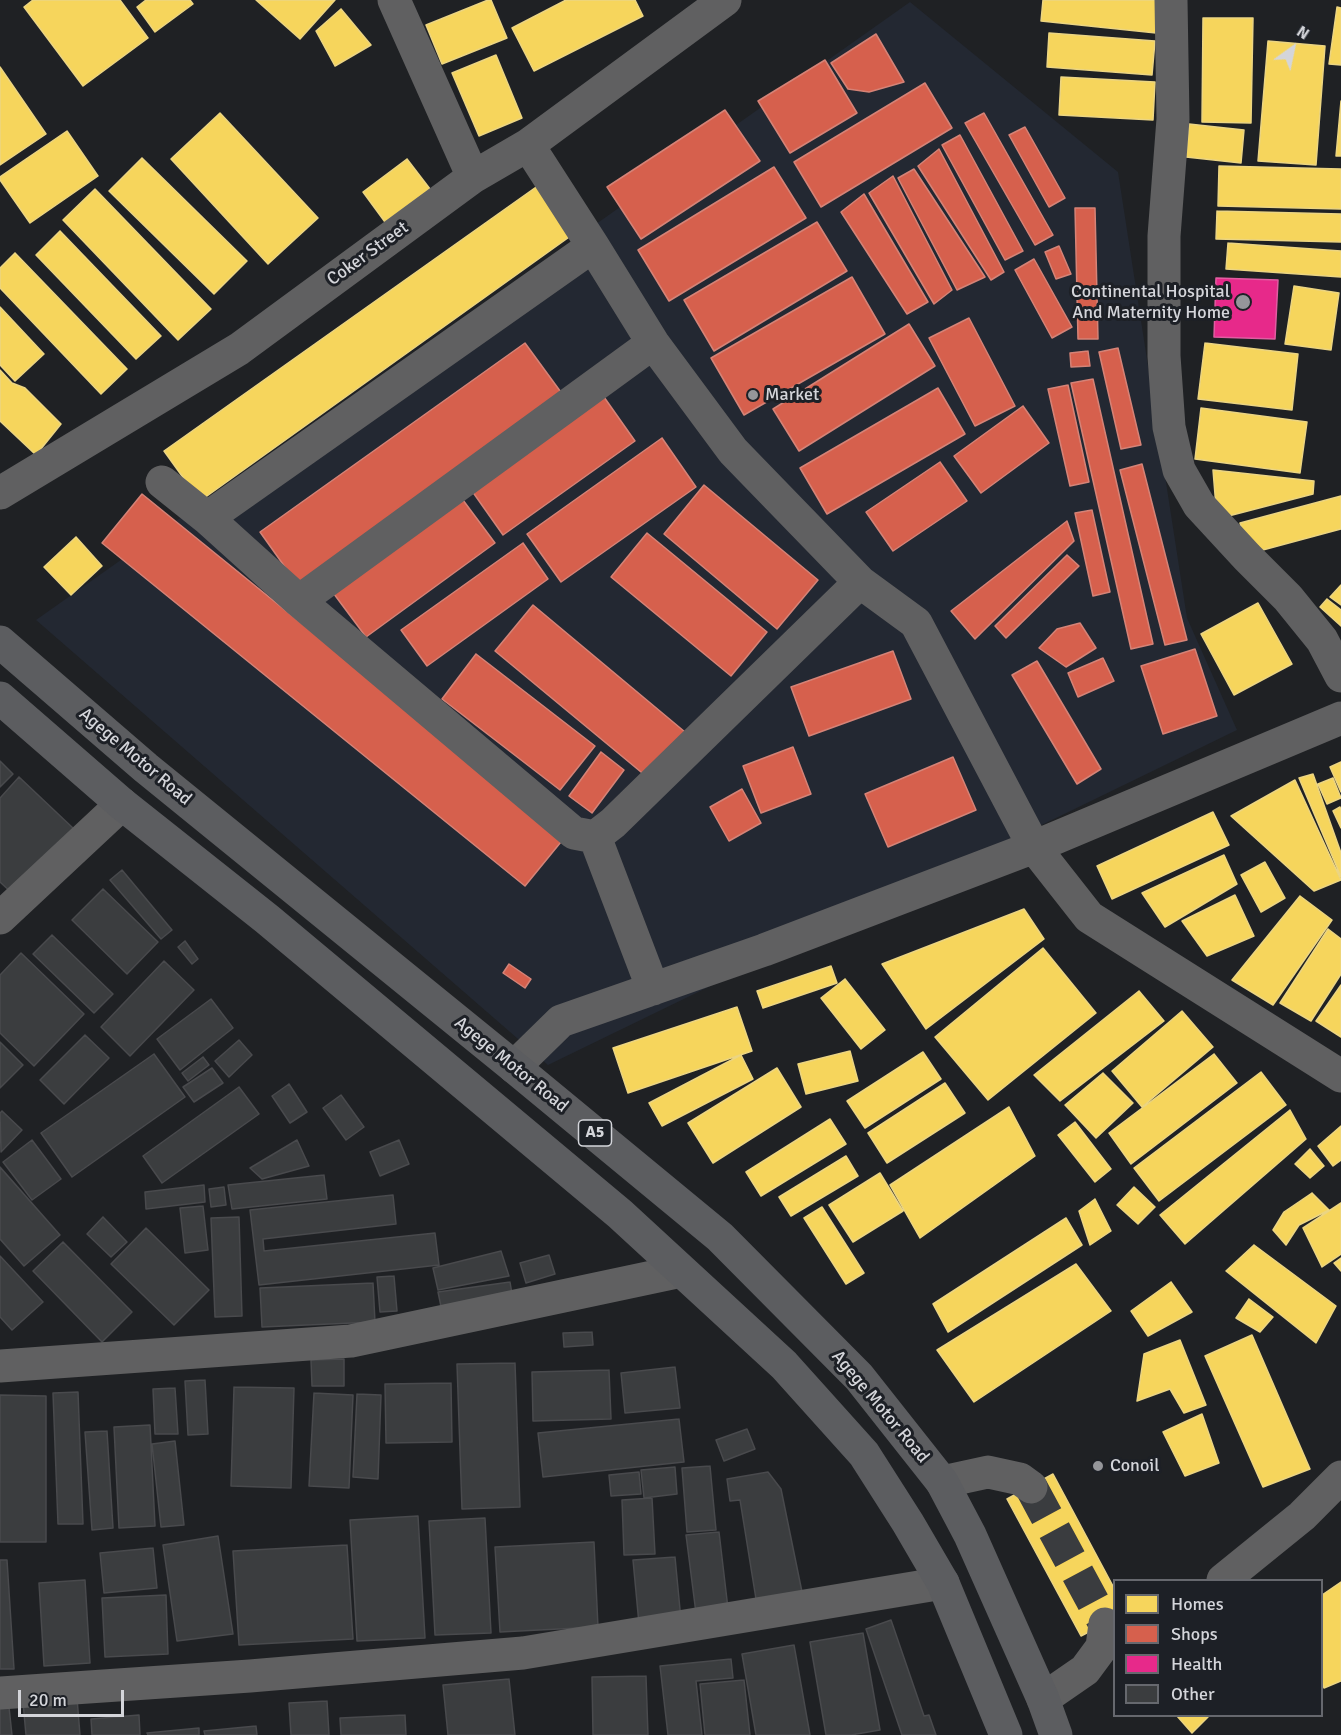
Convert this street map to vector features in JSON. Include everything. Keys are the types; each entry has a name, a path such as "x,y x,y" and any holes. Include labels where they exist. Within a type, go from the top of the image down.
{"highway":[{"name":"Agege Motor Road","path":"0,642 146,768 720,1237 859,1377 942,1482 970,1535 1043,1699 1056,1735"},
{"name":"A5","path":"0,698 122,804 267,919 620,1214 784,1365 864,1454 908,1523 943,1583 1006,1735"}],"street":[{"path":"394,0 473,177"},
{"name":"Coker Street","path":"0,493 239,349 473,177 528,145 725,0"},
{"path":"1172,0 1173,119 1164,236 1164,356 1169,427 1179,470 1199,505 1288,598 1322,640 1341,676"},
{"path":"528,145 653,343 733,451 860,582 916,622 1034,848 1089,917 1341,1076"},
{"path":"207,518 593,246"},
{"path":"299,601 653,343"},
{"path":"162,482 574,833 595,837 613,823 860,582"},
{"path":"514,1067 561,1021 764,950 1034,848 1341,718"},
{"path":"0,918 122,804"},
{"path":"595,837 653,989"},
{"path":"0,1366 351,1341 681,1271"},
{"path":"942,1482 987,1472 1020,1479 1031,1487"},
{"path":"1225,1579 1302,1516 1341,1477"},
{"path":"0,1693 250,1676 523,1653 943,1583"},
{"path":"1043,1699 1085,1670 1107,1637"}],"shaded area":[{"name":"Market","path":"910,2 1118,172 1187,618 1237,730 548,1065 36,620"}],"building: Homes":[{"path":"33,0 120,0 148,38 83,86 24,7"},
{"path":"146,0 190,0 193,4 155,32 137,7"},
{"path":"256,0 335,0 300,39"},
{"path":"491,0 507,38 442,64 426,25"},
{"path":"566,0 635,0 643,16 534,71 512,28"},
{"path":"1043,0 1160,0 1156,33 1041,21"},
{"path":"1337,7 1341,8 1341,65 1329,64"},
{"path":"341,9 371,45 335,66 316,31"},
{"path":"1203,18 1253,18 1251,123 1202,122"},
{"path":"1049,33 1155,41 1152,75 1047,67"},
{"path":"1268,41 1325,46 1316,165 1258,161"},
{"path":"496,55 522,118 479,136 452,73"},
{"path":"0,67 46,134 0,165"},
{"path":"1061,77 1155,82 1153,120 1059,115"},
{"path":"1341,101 1341,156 1336,156"},
{"path":"220,113 318,218 268,264 171,159"},
{"path":"1189,124 1244,130 1241,163 1186,157"},
{"path":"67,131 98,176 30,223 0,177"},
{"path":"142,158 247,261 214,294 109,191"},
{"path":"407,159 430,189 385,222 363,192"},
{"path":"1219,166 1341,169 1341,209 1218,206"},
{"path":"539,185 572,235 200,501 164,451"},
{"path":"95,189 211,309 178,340 63,220"},
{"path":"1217,211 1341,214 1341,242 1216,239"},
{"path":"60,231 161,336 136,359 36,255"},
{"path":"1228,243 1341,251 1341,277 1226,269"},
{"path":"15,253 127,369 101,394 0,288 0,268"},
{"path":"1294,286 1339,293 1331,350 1285,344"},
{"path":"0,307 44,354 15,381 0,365"},
{"path":"1205,343 1298,354 1292,410 1198,399"},
{"path":"0,370 12,383 25,388 61,424 36,455 0,421"},
{"path":"1201,408 1307,422 1300,473 1195,459"},
{"path":"1213,470 1314,481 1313,494 1217,519"},
{"path":"1341,496 1341,529 1248,554 1240,523"},
{"path":"76,537 102,566 71,595 44,567"},
{"path":"1341,585 1341,605 1330,597"},
{"path":"1327,599 1341,610 1341,626 1320,607"},
{"path":"1258,603 1292,664 1234,695 1201,634"},
{"path":"1341,762 1341,792 1330,767"},
{"path":"1313,774 1341,853 1341,877 1299,778"},
{"path":"1333,778 1341,798 1327,804 1318,784"},
{"path":"1295,780 1341,880 1314,891 1231,816"},
{"path":"1340,807 1341,810 1341,828 1333,811"},
{"path":"1213,812 1229,845 1112,899 1097,866"},
{"path":"1224,855 1237,884 1165,927 1142,893"},
{"path":"1265,862 1285,898 1261,912 1241,875"},
{"path":"1235,895 1254,936 1207,956 1182,921"},
{"path":"1300,896 1332,920 1273,1005 1232,980"},
{"path":"1024,909 1044,939 926,1029 882,964"},
{"path":"1328,929 1341,939 1341,974 1311,1021 1280,1003"},
{"path":"1043,948 1096,1013 988,1100 935,1037"},
{"path":"831,966 837,983 763,1008 757,991"},
{"path":"845,979 885,1030 861,1049 821,998"},
{"path":"1341,985 1341,1037 1316,1021"},
{"path":"1139,991 1164,1021 1060,1101 1034,1075"},
{"path":"737,1007 752,1051 628,1093 613,1048"},
{"path":"1182,1011 1213,1047 1142,1107 1112,1071"},
{"path":"850,1051 858,1081 806,1094 798,1064"},
{"path":"923,1052 941,1079 865,1128 847,1101"},
{"path":"1214,1054 1237,1083 1131,1164 1109,1133"},
{"path":"741,1055 753,1079 662,1126 649,1103"},
{"path":"777,1068 801,1107 713,1163 688,1123"},
{"path":"1261,1072 1286,1105 1159,1201 1134,1168"},
{"path":"1103,1073 1133,1103 1096,1138 1065,1105"},
{"path":"945,1083 965,1113 887,1163 868,1133"},
{"path":"1009,1107 1035,1156 920,1238 890,1185"},
{"path":"1290,1110 1306,1139 1185,1244 1160,1215"},
{"path":"830,1119 846,1144 761,1196 746,1172"},
{"path":"1075,1122 1111,1169 1095,1182 1058,1135"},
{"path":"1341,1126 1341,1160 1333,1166 1318,1146"},
{"path":"1310,1149 1324,1166 1310,1178 1295,1164"},
{"path":"846,1156 858,1176 791,1216 779,1197"},
{"path":"880,1173 903,1211 853,1242 829,1205"},
{"path":"1134,1187 1155,1207 1138,1224 1117,1205"},
{"path":"1312,1193 1329,1210 1299,1225 1286,1245 1273,1230 1284,1212"},
{"path":"1095,1199 1111,1231 1090,1245 1079,1211"},
{"path":"1341,1203 1341,1254 1322,1267 1303,1228"},
{"path":"822,1207 864,1273 846,1284 804,1218"},
{"path":"1066,1218 1082,1245 948,1332 933,1304"},
{"path":"1254,1245 1336,1306 1316,1343 1226,1271"},
{"path":"1341,1258 1341,1271 1334,1263"},
{"path":"1076,1264 1111,1311 974,1402 937,1350"},
{"path":"1171,1282 1192,1312 1148,1336 1131,1311"},
{"path":"1249,1299 1273,1317 1260,1332 1236,1318"},
{"path":"1252,1335 1310,1469 1263,1487 1205,1356"},
{"path":"1180,1340 1206,1405 1184,1413 1170,1389 1137,1401 1144,1354"},
{"path":"1202,1414 1219,1463 1185,1476 1163,1432"},
{"path":"1053,1474 1113,1586 1113,1620 1081,1636 1007,1499"},
{"path":"1341,1582 1341,1681 1324,1688 1323,1685 1323,1594"},
{"path":"1178,1717 1208,1717 1192,1733"}],"building: Shops":[{"path":"876,34 904,82 869,92 848,89 831,63"},
{"path":"825,60 857,113 790,153 758,101"},
{"path":"925,83 952,128 821,207 794,162"},
{"path":"725,110 760,161 641,239 607,187"},
{"path":"984,113 1053,235 1035,245 965,123"},
{"path":"1025,127 1065,198 1049,207 1009,135"},
{"path":"960,135 1023,251 1005,260 942,145"},
{"path":"939,149 1004,272 991,280 918,166"},
{"path":"774,167 806,218 669,301 638,250"},
{"path":"914,169 985,277 957,290 898,178"},
{"path":"893,176 952,290 934,304 869,193"},
{"path":"864,194 928,302 907,314 841,212"},
{"path":"1075,208 1095,208 1098,339 1078,339"},
{"path":"817,222 847,271 714,351 684,300"},
{"path":"1059,246 1071,274 1056,279 1045,252"},
{"path":"1034,259 1072,327 1052,338 1015,270"},
{"path":"852,277 885,334 744,415 711,358"},
{"path":"969,318 1015,406 975,426 929,338"},
{"path":"909,324 935,366 799,451 773,409"},
{"path":"525,343 563,395 297,584 260,532"},
{"path":"1118,348 1141,445 1121,449 1099,352"},
{"path":"1088,351 1090,366 1071,367 1070,353"},
{"path":"1093,379 1153,644 1131,649 1071,383"},
{"path":"1068,385 1089,482 1070,486 1048,389"},
{"path":"938,388 965,434 827,514 800,468"},
{"path":"604,397 635,441 503,535 472,491"},
{"path":"1023,406 1049,443 981,493 954,456"},
{"path":"662,438 696,487 561,582 527,534"},
{"path":"940,462 967,501 893,551 866,512"},
{"path":"1142,464 1187,640 1165,645 1120,470"},
{"path":"704,485 818,580 777,629 664,534"},
{"path":"142,494 565,837 525,886 102,543"},
{"path":"460,496 495,543 366,637 331,590"},
{"path":"1092,510 1110,592 1093,596 1075,513"},
{"path":"1067,521 1074,541 975,639 951,611"},
{"path":"647,533 767,632 731,676 611,577"},
{"path":"523,543 548,579 427,666 401,630"},
{"path":"1067,555 1079,566 1006,638 995,626"},
{"path":"533,605 685,732 647,777 495,651"},
{"path":"1080,623 1096,648 1066,667 1039,648 1057,629"},
{"path":"1195,649 1217,716 1163,734 1141,666"},
{"path":"893,651 911,699 809,736 791,687"},
{"path":"476,654 595,746 560,790 442,699"},
{"path":"1103,658 1114,681 1078,697 1068,673"},
{"path":"1037,661 1101,769 1077,784 1012,675"},
{"path":"793,747 811,794 761,813 743,766"},
{"path":"601,752 624,770 592,813 569,796"},
{"path":"953,757 976,810 888,847 865,794"},
{"path":"742,789 761,823 729,841 710,807"},
{"path":"509,964 531,979 525,988 503,973"}],"building: Health":[{"path":"1216,278 1278,280 1275,339 1214,337"}],"building: Other":[{"path":"0,761 13,774 0,787"},
{"path":"19,777 74,829 13,894 0,882 0,798"},
{"path":"122,870 172,930 161,939 110,880"},
{"path":"103,889 158,942 127,974 72,920"},
{"path":"52,935 113,994 94,1013 33,954"},
{"path":"185,941 198,959 192,964 178,947"},
{"path":"21,953 84,1014 34,1066 0,1033 0,975"},
{"path":"164,961 194,990 130,1056 101,1027"},
{"path":"211,999 233,1028 180,1070 157,1039"},
{"path":"85,1035 109,1058 64,1104 40,1080"},
{"path":"239,1040 252,1055 229,1077 215,1061"},
{"path":"0,1042 23,1065 0,1088"},
{"path":"154,1054 185,1097 72,1177 41,1133"},
{"path":"203,1057 209,1065 188,1081 182,1073"},
{"path":"212,1068 223,1083 194,1102 183,1087"},
{"path":"289,1084 307,1112 290,1123 272,1096"},
{"path":"239,1087 259,1114 162,1183 143,1156"},
{"path":"341,1095 364,1127 346,1140 323,1108"},
{"path":"2,1111 22,1130 1,1152 0,1113"},
{"path":"32,1140 61,1179 32,1200 3,1162"},
{"path":"297,1140 309,1166 262,1179 250,1168"},
{"path":"399,1140 409,1164 380,1176 370,1152"},
{"path":"0,1167 60,1235 24,1266 0,1239"},
{"path":"324,1175 327,1199 232,1209 228,1185"},
{"path":"204,1185 205,1202 146,1209 145,1192"},
{"path":"224,1187 226,1205 211,1207 209,1189"},
{"path":"393,1195 396,1224 263,1239 264,1251 435,1233 439,1265 259,1285 250,1210"},
{"path":"203,1206 208,1250 185,1253 180,1208"},
{"path":"103,1217 127,1242 111,1257 87,1234"},
{"path":"239,1217 242,1316 215,1317 211,1218"},
{"path":"146,1228 209,1290 174,1325 111,1264"},
{"path":"63,1242 132,1312 102,1342 33,1271"},
{"path":"501,1251 509,1276 438,1290 433,1268"},
{"path":"549,1255 555,1274 526,1283 520,1263"},
{"path":"0,1256 43,1302 12,1330 0,1317"},
{"path":"394,1276 397,1311 380,1312 377,1277"},
{"path":"510,1282 514,1306 443,1316 438,1292"},
{"path":"373,1283 375,1322 262,1327 260,1288"},
{"path":"592,1332 593,1345 564,1347 563,1333"},
{"path":"344,1359 344,1386 312,1386 311,1360"},
{"path":"515,1363 520,1507 462,1509 457,1364"},
{"path":"675,1367 680,1408 625,1413 621,1373"},
{"path":"609,1370 611,1419 533,1421 532,1372"},
{"path":"205,1380 208,1434 188,1435 185,1381"},
{"path":"451,1383 452,1442 386,1443 385,1384"},
{"path":"234,1387 294,1388 291,1488 231,1486"},
{"path":"175,1388 178,1434 155,1434 153,1389"},
{"path":"78,1392 83,1524 58,1524 53,1393"},
{"path":"314,1393 353,1395 349,1488 309,1486"},
{"path":"357,1394 381,1395 378,1479 353,1477"},
{"path":"0,1395 46,1396 46,1542 0,1542"},
{"path":"679,1419 684,1462 543,1477 538,1433"},
{"path":"150,1425 155,1526 119,1528 114,1427"},
{"path":"747,1429 755,1449 724,1461 716,1440"},
{"path":"107,1431 113,1528 92,1530 85,1432"},
{"path":"175,1441 184,1525 161,1527 152,1444"},
{"path":"710,1466 716,1530 687,1532 682,1468"},
{"path":"675,1467 677,1494 644,1498 641,1470"},
{"path":"639,1472 641,1494 611,1496 609,1475"},
{"path":"768,1472 781,1489 802,1592 756,1599 740,1500 730,1501 727,1479"},
{"path":"652,1498 655,1554 624,1555 622,1500"},
{"path":"418,1516 425,1638 357,1641 350,1520"},
{"path":"485,1518 491,1633 435,1635 429,1521"},
{"path":"719,1532 729,1617 697,1621 686,1535"},
{"path":"218,1536 233,1634 177,1641 163,1545"},
{"path":"594,1542 598,1627 500,1632 495,1547"},
{"path":"347,1545 353,1639 239,1645 233,1551"},
{"path":"153,1548 157,1588 104,1593 100,1553"},
{"path":"675,1557 681,1620 639,1624 633,1560"},
{"path":"0,1560 7,1560 14,1669 0,1669"},
{"path":"85,1580 90,1663 44,1666 39,1583"},
{"path":"166,1595 168,1654 105,1657 102,1598"},
{"path":"891,1620 924,1716 929,1715 936,1735 902,1735 866,1629"},
{"path":"863,1633 880,1730 851,1735 826,1735 810,1642"},
{"path":"794,1645 810,1735 756,1735 742,1654"},
{"path":"731,1659 733,1678 696,1681 702,1735 668,1735 660,1666"},
{"path":"646,1676 648,1735 593,1735 592,1677"},
{"path":"509,1679 515,1735 448,1735 443,1685"},
{"path":"744,1680 750,1735 705,1735 700,1684"},
{"path":"77,1698 80,1735 26,1735 23,1702"},
{"path":"327,1701 329,1735 291,1735 289,1703"},
{"path":"9,1707 12,1735 0,1735 0,1708"},
{"path":"139,1715 140,1735 92,1735 91,1719"},
{"path":"405,1715 406,1735 341,1735 340,1718"},
{"path":"256,1726 257,1735 205,1735 204,1731"},
{"path":"199,1728 199,1735 148,1735 147,1733"}],"tunnel":[{"path":"1031,1487 1105,1624"}],"place":[{"name":"Continental Hospital And Maternity Home","path":"1243,302"},
{"name":"Market","path":"753,395"},
{"name":"Conoil","path":"1098,1466"}]}
